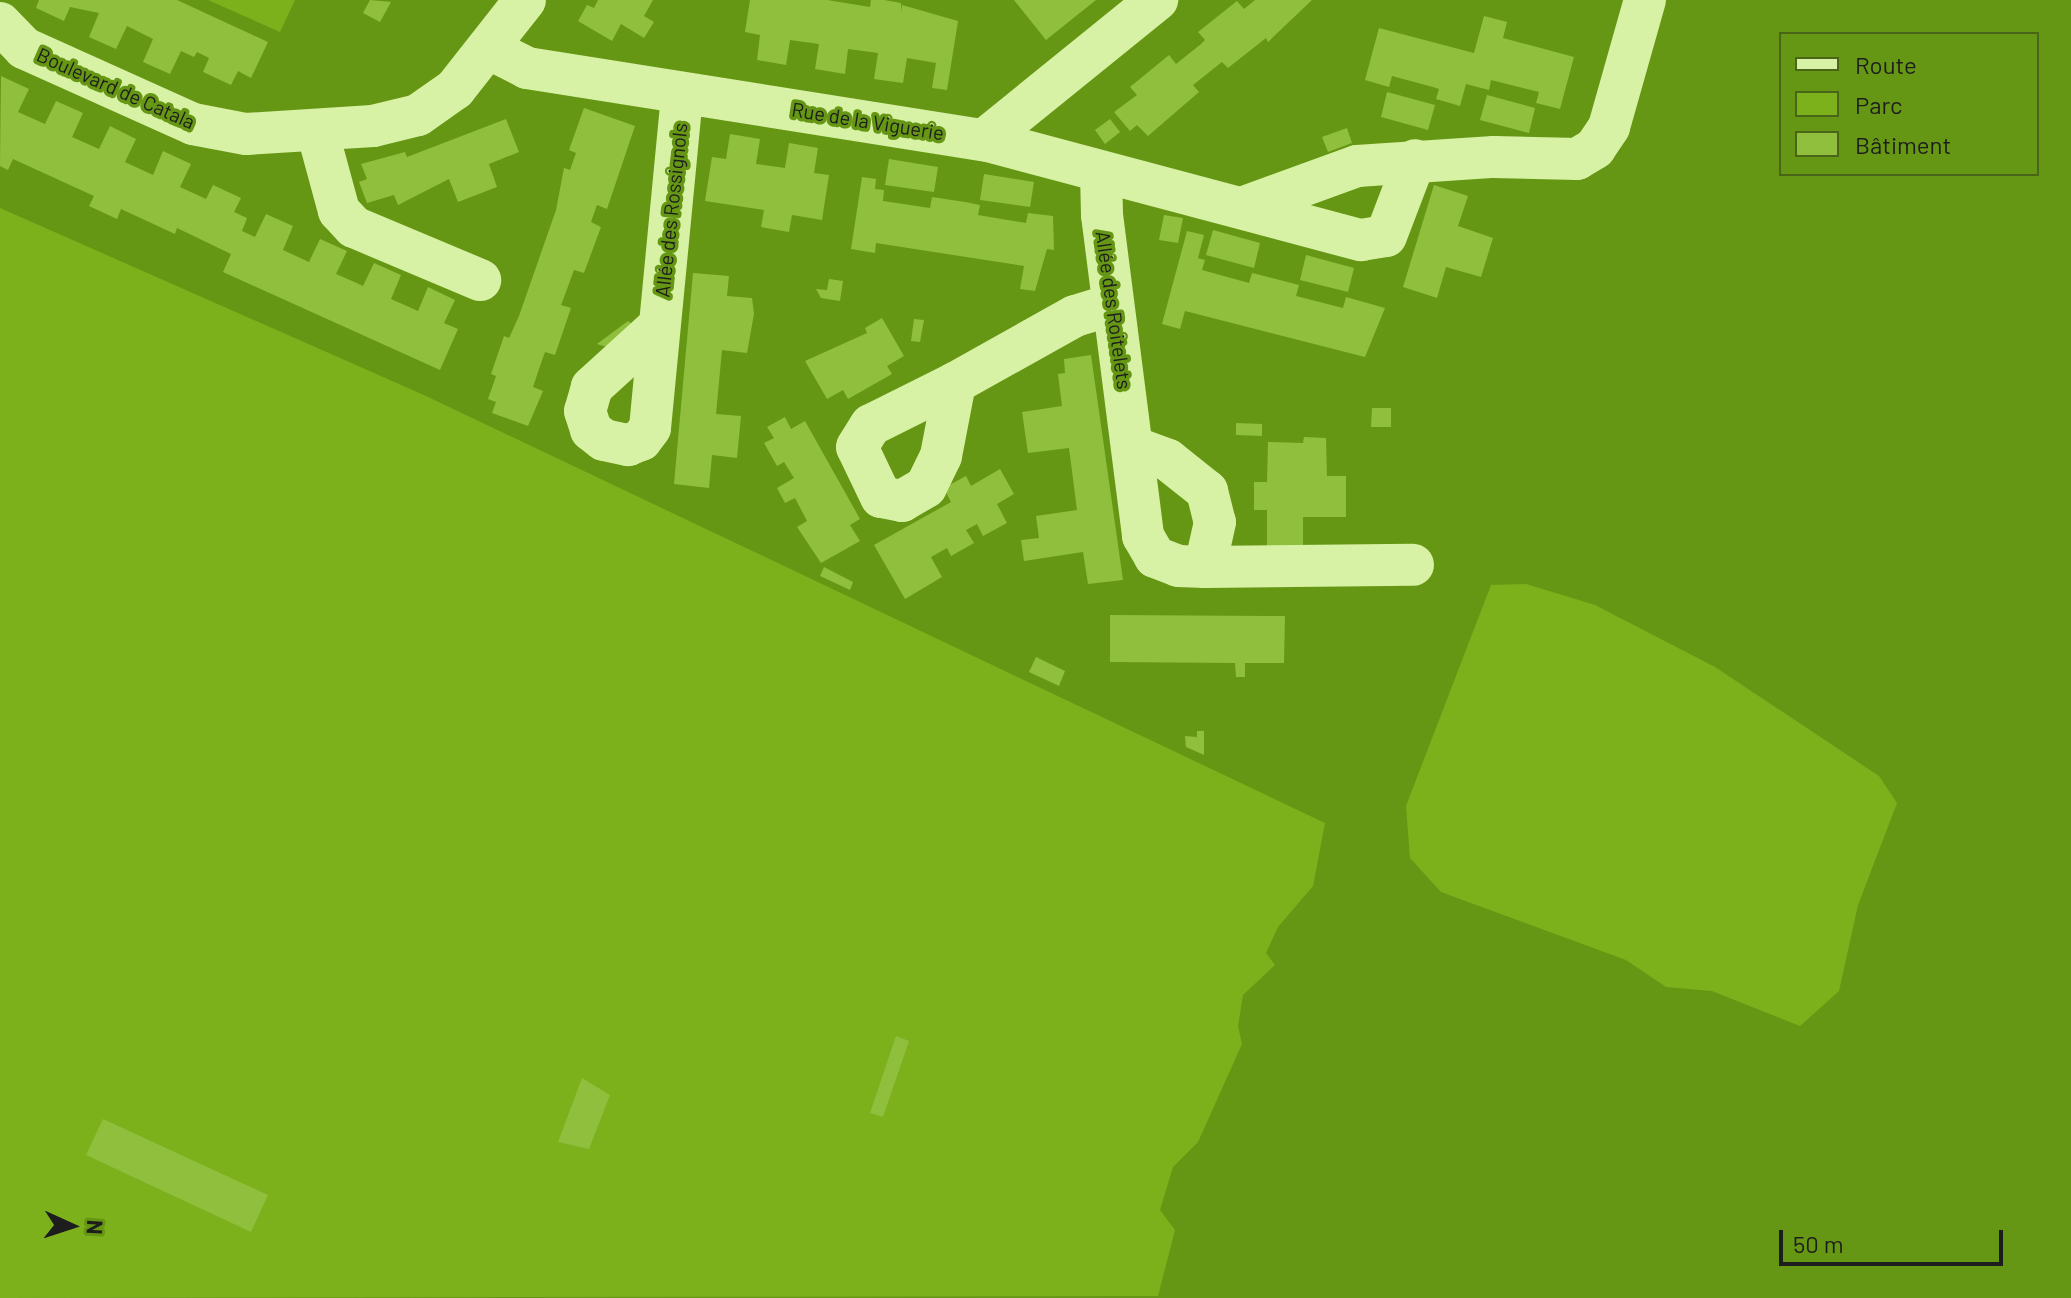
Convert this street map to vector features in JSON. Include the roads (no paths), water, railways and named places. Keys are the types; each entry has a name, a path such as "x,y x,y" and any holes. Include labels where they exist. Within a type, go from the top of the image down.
{"street":[{"name":"Boulevard de Catala","path":"8,36 219,131 317,130 394,123 418,115 455,89 525,0"},
{"path":"984,140 1157,0"},
{"path":"1247,206 1357,166 1415,160 1577,159 1595,148 1609,127 1645,0"},
{"name":"Rue de la Viguerie","path":"488,48 527,68 984,140 1101,173 1247,206 1361,240 1386,236 1415,160"},
{"name":"Allée des Rossignols","path":"659,326 682,94"},
{"path":"317,130 339,211 354,227 480,280"},
{"name":"Allée des Roitelets","path":"1101,173 1112,305 1143,536 1155,557 1178,566 1205,567 1413,565"},
{"path":"955,383 1075,316 1112,305"},
{"path":"1133,447 1168,460 1207,491 1215,522 1205,567"}]}
